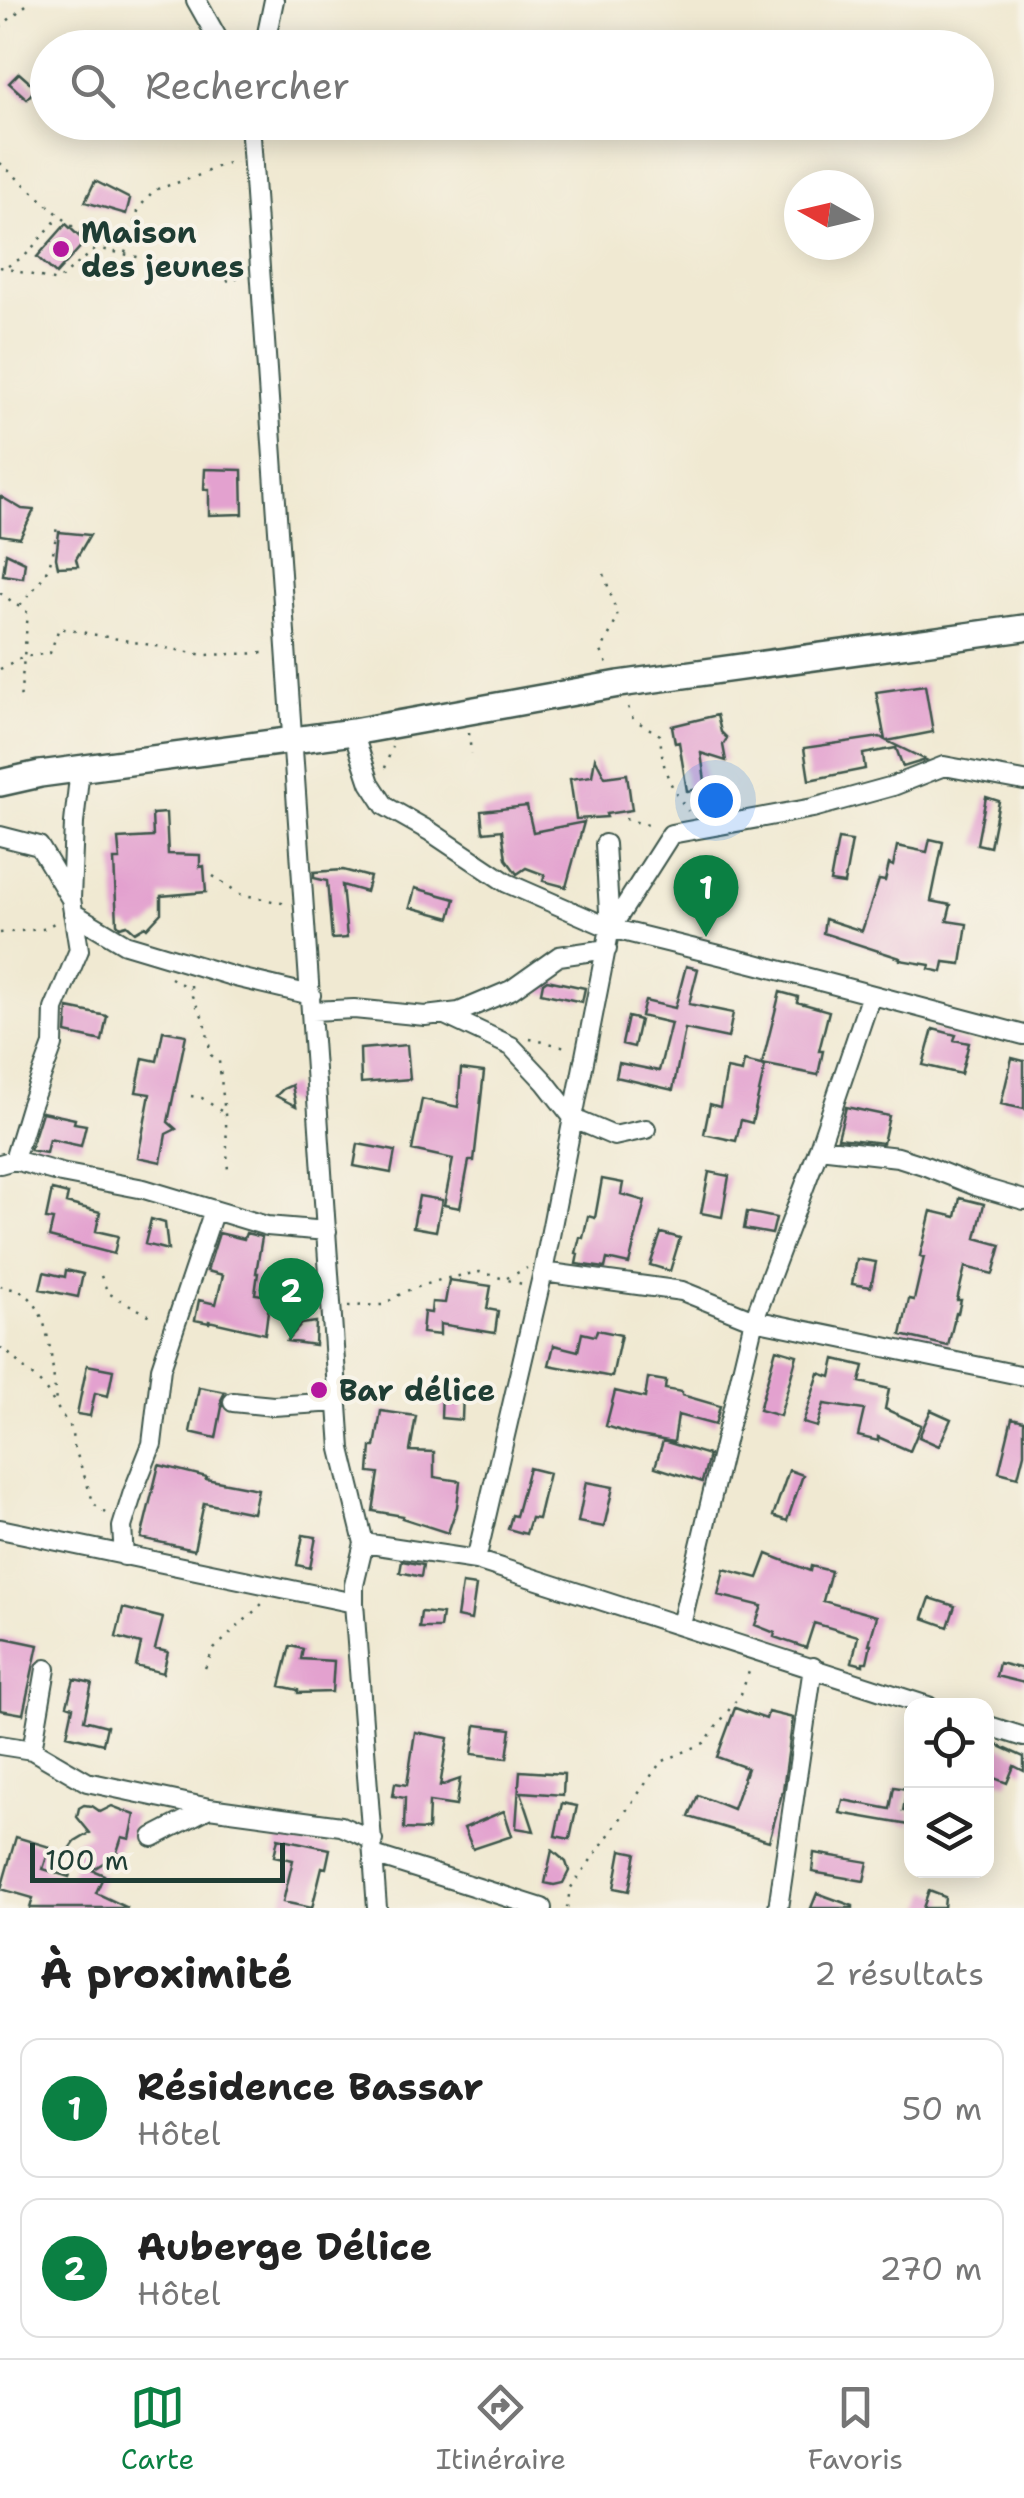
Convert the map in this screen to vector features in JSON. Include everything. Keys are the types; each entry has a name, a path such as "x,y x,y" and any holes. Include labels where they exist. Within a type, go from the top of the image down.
{"street":[{"path":"196,0 213,30"},
{"path":"268,30 274,0"},
{"path":"251,140 341,1449 364,1544 354,1585 354,1603 377,1908"},
{"path":"0,783 80,768 398,725 619,684 1024,628"},
{"path":"353,732 370,783 385,806 507,884 610,928 1024,1035"},
{"path":"610,928 670,834 813,808 893,786 944,766 1024,781"},
{"path":"80,768 72,906 79,950 54,1010 53,1045 7,1162 144,1189 266,1226 326,1232"},
{"path":"0,836 39,846 72,906 125,944 311,1003 425,1016 459,1012 512,990 560,956 606,949"},
{"path":"476,1560 542,1272 610,928 605,844"},
{"path":"681,1625 754,1320 819,1148 871,994"},
{"path":"443,1014 511,1046 574,1119 614,1136 646,1129"},
{"path":"819,1148 898,1157 1024,1200"},
{"path":"124,1556 122,1527 152,1444 161,1368 214,1210"},
{"path":"542,1272 682,1291 754,1320 1024,1376"},
{"path":"232,1402 272,1406 338,1402"},
{"path":"0,1529 354,1603"},
{"path":"364,1544 476,1560 904,1698"},
{"path":"778,1908 813,1667"},
{"path":"32,1750 46,1669"},
{"path":"994,1728 1024,1737"},
{"path":"0,1745 32,1750 86,1782 209,1808 341,1826 373,1848 542,1908"},
{"path":"152,1838 209,1808"}],"path":[{"path":"0,27 32,0"},
{"path":"125,254 139,208 154,190 222,164 252,160"},
{"path":"0,163 97,248 233,282 259,258"},
{"path":"2,268 24,256 60,216"},
{"path":"2,268 57,282 97,248"},
{"path":"19,606 43,580 51,564 58,522"},
{"path":"604,574 618,617 601,651 633,719 660,735 663,768 701,828"},
{"path":"0,593 28,613 20,702"},
{"path":"0,669 22,657 50,653 58,628 204,655 265,653"},
{"path":"370,783 388,766 398,725"},
{"path":"624,819 665,829 670,834"},
{"path":"213,876 240,894 282,903 307,943"},
{"path":"0,933 43,929 72,906"},
{"path":"190,964 192,996 205,1022 211,1055 220,1060 228,1174"},
{"path":"500,1040 520,1037 587,1051"},
{"path":"191,1096 202,1098 225,1114"},
{"path":"332,1306 382,1304 406,1290 480,1272 522,1284 534,1307"},
{"path":"101,1276 108,1293 175,1329"},
{"path":"0,1286 25,1294 40,1310 56,1405"},
{"path":"0,1348 44,1387 71,1429 94,1504 122,1527"},
{"path":"205,1668 214,1649 278,1588"},
{"path":"567,1908 570,1889 661,1762 704,1743 741,1694 758,1650"}],"building":[{"path":"19,73 30,83 30,95 27,99 9,83"},
{"path":"95,181 130,199 126,214 85,202"},
{"name":"Maison des jeunes","path":"66,224 85,242 56,274 37,257"},
{"path":"205,469 242,470 243,514 209,515"},
{"path":"0,496 22,509 34,510 20,538 0,535"},
{"path":"59,532 90,535 76,559 78,566 58,567"},
{"path":"6,553 25,562 23,578 3,575"},
{"path":"925,685 933,732 887,741 926,760 903,767 896,748 863,754 865,769 809,780 804,748 880,737 885,740 876,692"},
{"path":"717,715 721,732 727,738 723,745 726,761 701,753 706,788 687,791 679,742 675,743 672,726"},
{"path":"595,758 605,777 627,774 632,810 576,819 570,779 592,776"},
{"path":"986,797 999,801 990,847 977,844"},
{"path":"527,806 533,832 584,822 566,887 543,881 545,875 526,868 517,874 506,859 502,830 483,832 481,811"},
{"path":"166,813 168,854 200,855 206,892 161,896 161,913 147,928 135,932 127,925 117,924 114,860 120,860 118,839 153,837 152,814"},
{"path":"838,839 852,841 844,884 830,882"},
{"path":"930,839 943,842 931,901 951,905 947,921 967,924 961,964 944,962 942,972 823,933 825,919 862,931 879,880 885,881 889,864 893,866 897,846 927,852"},
{"path":"343,870 370,877 366,892 342,885 347,938 332,939 327,881 314,878 314,872"},
{"path":"415,888 455,899 450,918 410,907"},
{"path":"686,966 698,969 689,1004 733,1013 728,1038 685,1029 673,1090 616,1077 619,1063 659,1071 671,1023 641,1016 645,1001 675,1008"},
{"path":"547,980 585,988 582,1002 541,993"},
{"path":"780,992 798,997 797,1002 829,1011 819,1051 823,1051 818,1075 762,1064"},
{"path":"68,1008 107,1016 102,1041 66,1033"},
{"path":"628,1017 640,1020 634,1047 622,1044"},
{"path":"933,1029 969,1043 961,1074 923,1065"},
{"path":"163,1031 186,1035 168,1122 176,1129 166,1134 161,1162 138,1157 150,1094 136,1092 143,1058 157,1061"},
{"path":"407,1045 410,1079 361,1083 360,1049"},
{"path":"1012,1058 1024,1061 1024,1109 1001,1104"},
{"path":"744,1061 765,1066 752,1123 741,1120 736,1141 704,1134 710,1104 720,1107 727,1069 742,1072"},
{"path":"461,1069 484,1072 474,1161 469,1161 460,1208 444,1205 453,1159 412,1150 422,1099 458,1107"},
{"path":"292,1085 296,1106 276,1096"},
{"path":"846,1107 889,1116 883,1143 838,1138"},
{"path":"42,1112 86,1125 81,1146 49,1139 46,1153 30,1150"},
{"path":"358,1144 395,1151 391,1173 354,1166"},
{"path":"709,1172 729,1176 722,1217 701,1213"},
{"path":"602,1179 623,1183 621,1194 645,1201 629,1264 607,1259 605,1268 576,1264 588,1216 595,1218"},
{"path":"52,1190 68,1194 66,1203 100,1212 96,1231 118,1236 114,1254 49,1237 53,1220 46,1219"},
{"path":"419,1196 442,1200 436,1231 413,1227"},
{"path":"960,1198 984,1204 976,1238 1001,1245 993,1274 965,1267 957,1300 961,1300 948,1346 901,1335 909,1299 914,1300 931,1211 956,1217"},
{"path":"747,1212 776,1218 772,1234 744,1229"},
{"path":"151,1219 165,1223 168,1250 145,1244"},
{"path":"219,1233 244,1239 246,1233 262,1237 255,1294 270,1296 265,1334 195,1320 199,1300 216,1304 223,1275 207,1271"},
{"path":"661,1233 680,1238 670,1271 650,1265"},
{"path":"857,1259 876,1262 871,1287 852,1284"},
{"path":"66,1270 83,1274 78,1297 40,1289 44,1272 65,1277"},
{"path":"449,1280 491,1286 487,1309 498,1311 495,1333 440,1324 440,1335 422,1333 424,1312 431,1313 432,1302 445,1303"},
{"path":"316,1322 315,1345 287,1341 302,1324"},
{"path":"597,1330 621,1335 612,1377 549,1365 554,1345 578,1351 582,1333 595,1336"},
{"path":"776,1349 797,1355 780,1416 759,1410"},
{"path":"835,1359 864,1366 860,1382 889,1389 885,1409 921,1425 910,1451 878,1437 878,1441 858,1436 864,1410 824,1404 817,1427 803,1423 819,1373 831,1377"},
{"path":"87,1365 113,1370 108,1396 95,1393 90,1416 77,1414"},
{"path":"648,1378 666,1381 665,1389 720,1406 715,1425 678,1415 674,1442 606,1426 615,1391 645,1398"},
{"path":"199,1387 225,1392 216,1438 190,1432"},
{"path":"442,1390 463,1391 462,1420 441,1418"},
{"path":"931,1410 951,1419 939,1446 919,1437"},
{"path":"381,1411 416,1416 410,1451 434,1452 434,1477 460,1481 448,1533 403,1516 373,1511 379,1473 369,1472 371,1447 375,1447"},
{"path":"1012,1418 1024,1421 1024,1453 1018,1477 999,1472"},
{"path":"663,1441 709,1455 702,1482 655,1467"},
{"path":"159,1465 258,1489 253,1513 204,1503 194,1550 141,1538"},
{"path":"529,1468 549,1473 538,1519 531,1518 526,1534 508,1529 512,1515 516,1516"},
{"path":"789,1470 803,1475 787,1521 773,1516"},
{"path":"586,1482 613,1487 604,1527 578,1522"},
{"path":"303,1535 316,1537 310,1568 297,1565"},
{"path":"767,1554 810,1571 811,1566 831,1571 823,1601 877,1616 867,1662 852,1662 858,1636 814,1623 806,1648 774,1637 775,1633 755,1625 762,1606 718,1595 724,1569 758,1578"},
{"path":"402,1561 423,1565 421,1577 400,1572"},
{"path":"462,1584 476,1586 471,1620 457,1617"},
{"path":"930,1598 955,1606 948,1627 923,1618"},
{"path":"123,1608 163,1618 155,1649 168,1652 163,1673 136,1666 141,1644 116,1637"},
{"path":"421,1612 442,1614 440,1628 419,1628"},
{"path":"0,1637 38,1645 23,1714 0,1710"},
{"path":"290,1646 303,1649 301,1659 334,1661 332,1692 298,1693 280,1686"},
{"path":"999,1663 1024,1669 1024,1683 996,1676"},
{"path":"74,1679 92,1683 84,1720 107,1726 103,1744 67,1735 73,1707 67,1705"},
{"path":"735,1708 766,1719 768,1712 793,1718 783,1790 769,1841 689,1817 698,1795 733,1809 747,1768 717,1757"},
{"path":"476,1725 511,1729 507,1758 472,1754"},
{"path":"415,1732 448,1738 440,1786 460,1779 456,1806 429,1802 428,1830 404,1829 405,1798 393,1796 395,1783 407,1785"},
{"path":"994,1744 1024,1757 1024,1771 1014,1766 1007,1783 994,1778"},
{"path":"520,1771 564,1774 563,1795 521,1792 534,1831 516,1828"},
{"path":"894,1787 904,1789 904,1824 840,1813 843,1800 890,1809"},
{"path":"562,1803 577,1806 570,1839 555,1836"},
{"path":"84,1805 100,1812 112,1806 135,1815 130,1839 122,1837 116,1855 92,1870 104,1875 96,1893 128,1908 30,1908 33,1898 1,1889 16,1837 50,1847 43,1869 69,1877 77,1859 70,1849 90,1833 77,1817"},
{"path":"504,1811 512,1836 473,1849 464,1828"},
{"path":"278,1838 330,1849 312,1908 283,1902 293,1860 274,1856"},
{"path":"552,1850 566,1862 569,1871 563,1883 554,1885 545,1883"},
{"path":"621,1850 636,1853 629,1891 614,1888"},
{"path":"814,1853 868,1862 864,1881 812,1872"},
{"path":"929,1891 945,1897 944,1908 923,1908"},
{"path":"817,1893 853,1906 853,1908 811,1908"}],"place":[{"name":"Maison des jeunes","path":"61,249"},
{"name":"Résidence Bassar","path":"706,937"},
{"name":"Auberge Délice","path":"291,1340"},
{"name":"Bar délice","path":"319,1390"}]}
